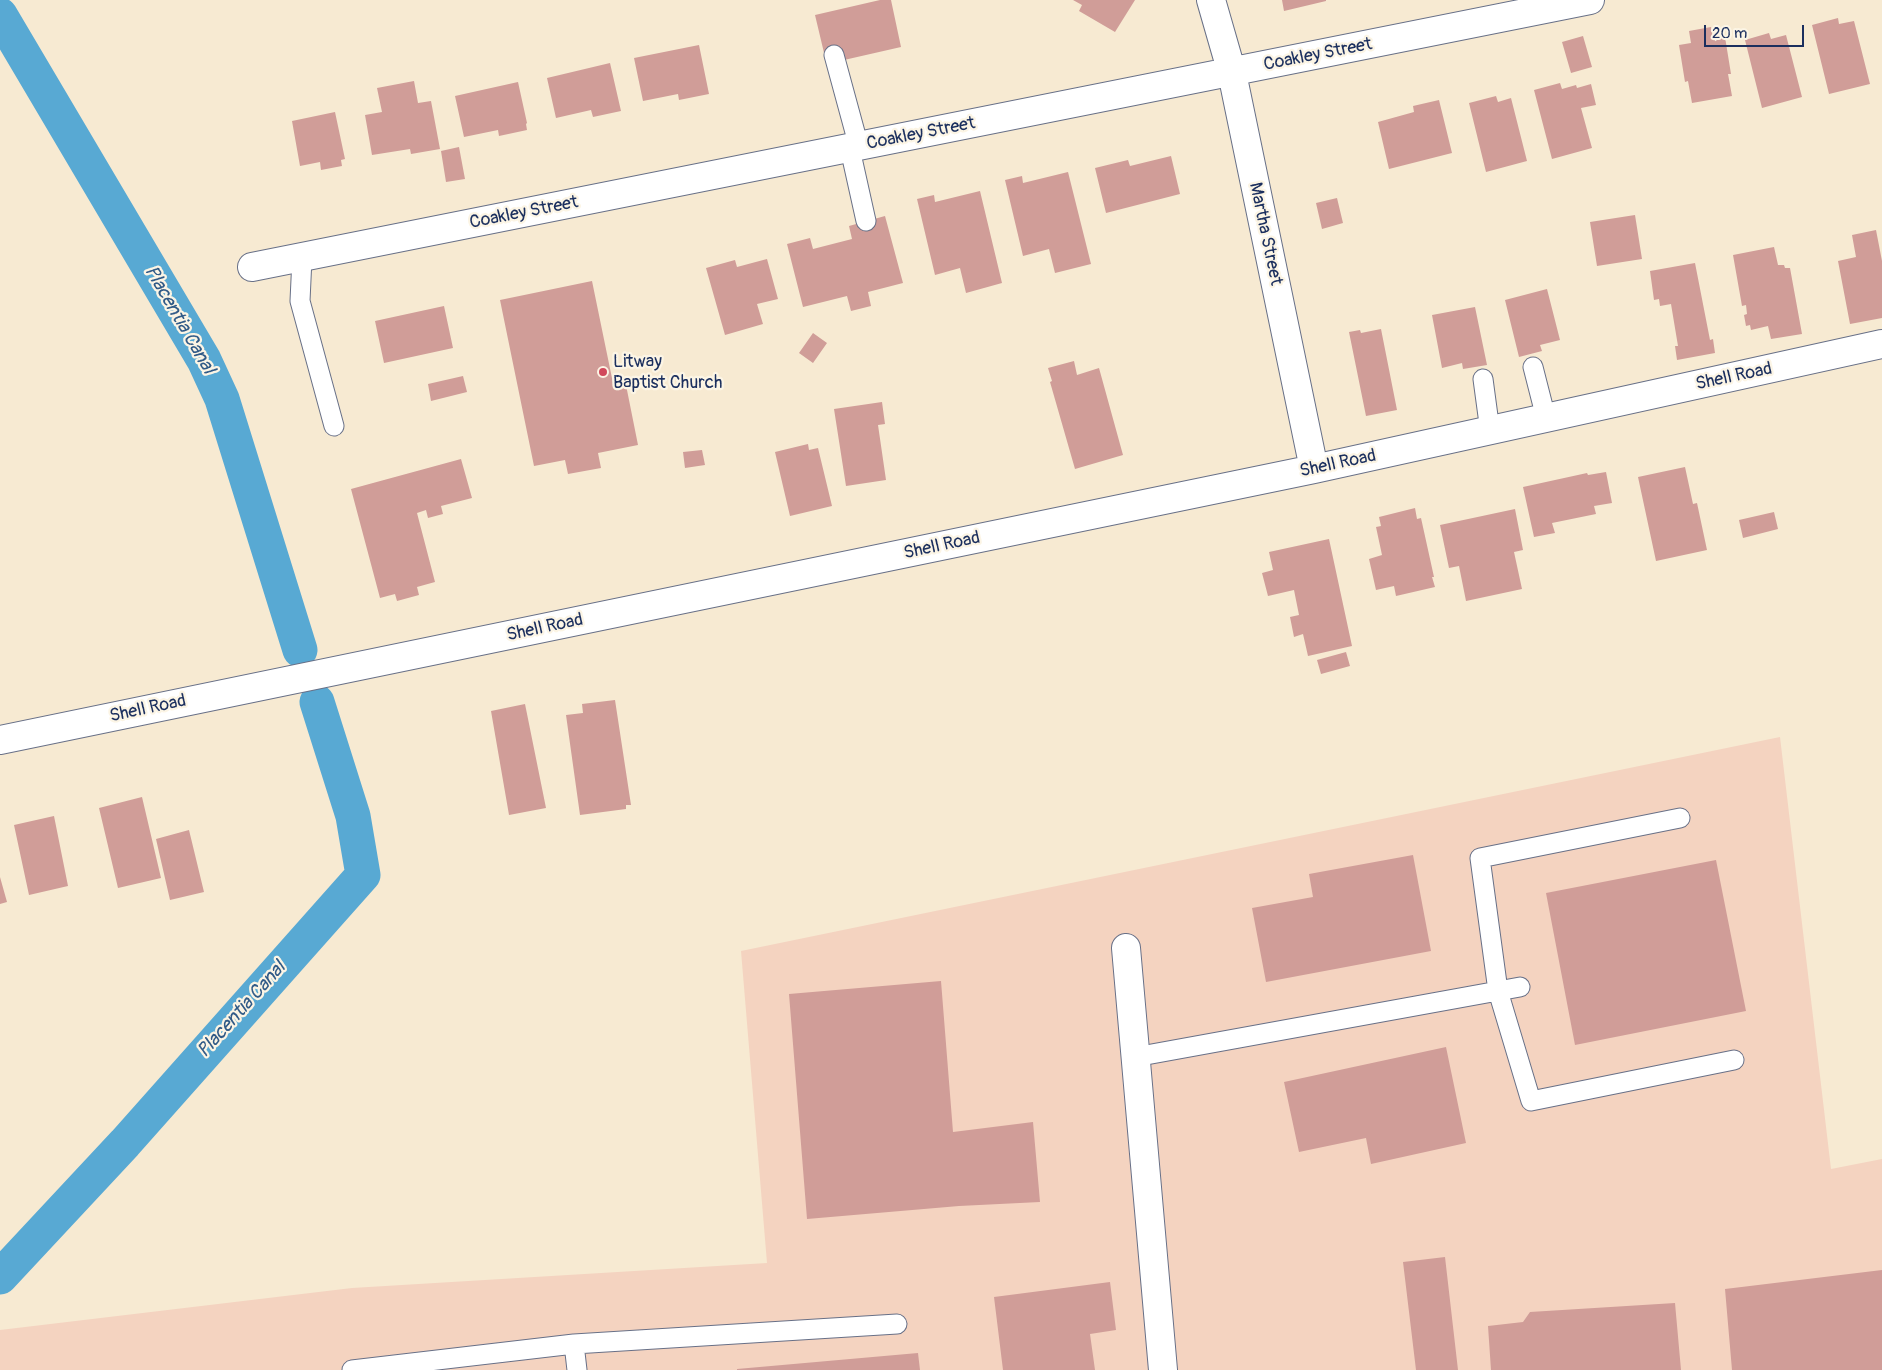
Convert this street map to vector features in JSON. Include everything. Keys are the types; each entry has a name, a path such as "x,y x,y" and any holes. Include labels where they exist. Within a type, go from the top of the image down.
{"street":[{"name":"Martha Street","path":"1211,0 1232,73 1314,469"},
{"name":"Coakley Street","path":"252,267 1232,73 1590,0"},
{"name":"Shell Road","path":"0,740 1314,469 1882,344"},
{"path":"1126,948 1163,1370"}],"lane":[{"path":"834,55 855,148 866,221"},
{"path":"302,258 300,301 334,426"},
{"path":"1533,367 1546,418"},
{"path":"1483,379 1490,431"},
{"path":"1680,818 1480,858 1498,991 1531,1101 1734,1060"},
{"path":"1135,1057 1520,987"},
{"path":"352,1370 574,1344 897,1324"},
{"path":"574,1344 577,1370"}],"shaded area":[{"path":"1780,737 1831,1169 1882,1159 1882,1370 0,1370 0,1330 352,1288 767,1263 741,951"}],"building":[{"path":"880,0 891,0 901,47 844,60 825,57 815,15"},
{"path":"1073,0 1135,0 1115,32 1079,11 1082,5"},
{"path":"1282,0 1326,0 1326,1 1284,11"},
{"path":"1838,18 1839,24 1854,21 1870,84 1829,94 1812,25"},
{"path":"1711,27 1713,39 1725,37 1731,74 1728,74 1732,96 1692,103 1688,81 1685,82 1679,45 1691,43 1689,31"},
{"path":"1769,33 1771,39 1786,35 1802,97 1762,108 1745,40"},
{"path":"1583,36 1592,67 1571,73 1562,42"},
{"path":"699,45 709,94 679,100 678,94 643,101 634,58"},
{"path":"610,63 621,111 593,117 591,110 556,118 547,78"},
{"path":"414,81 418,103 431,101 440,149 411,154 410,149 372,155 365,115 382,112 377,88"},
{"path":"518,82 527,130 499,136 498,130 464,137 455,96"},
{"path":"1560,83 1562,89 1576,85 1577,88 1591,84 1596,105 1581,108 1592,148 1552,159 1534,90"},
{"path":"1496,96 1498,102 1511,98 1527,161 1486,172 1469,103"},
{"path":"1439,100 1452,153 1389,169 1378,122 1414,112 1413,106"},
{"path":"335,112 345,159 341,160 342,166 321,170 320,162 300,166 292,121"},
{"path":"459,147 465,179 446,182 441,151"},
{"path":"1171,156 1180,194 1106,213 1095,168 1128,160 1130,166"},
{"path":"1068,172 1091,264 1055,273 1049,249 1023,256 1005,180 1022,176 1023,183"},
{"path":"980,191 1002,283 966,293 960,268 935,275 917,199 934,195 935,202"},
{"path":"1337,198 1343,223 1322,229 1316,203"},
{"path":"1635,215 1642,259 1597,266 1590,222"},
{"path":"885,216 903,283 868,292 871,306 851,311 847,296 803,307 787,244 810,238 813,249 852,239 849,226"},
{"path":"1876,230 1882,261 1882,318 1850,324 1838,261 1856,257 1852,235"},
{"path":"1774,247 1778,265 1790,268 1802,334 1771,339 1768,326 1751,330 1750,325 1746,326 1744,315 1747,314 1746,305 1742,306 1733,255"},
{"path":"767,259 778,299 757,304 763,324 725,335 706,268 735,260 737,267"},
{"path":"1695,263 1710,340 1713,339 1715,353 1677,360 1675,346 1678,346 1671,304 1660,306 1659,299 1654,300 1650,271"},
{"path":"592,281 614,388 626,385 638,445 598,453 601,468 568,474 565,460 534,466 500,300"},
{"path":"1547,289 1560,340 1540,345 1542,351 1519,357 1505,300"},
{"path":"444,306 453,348 384,363 375,321"},
{"path":"1475,307 1487,365 1463,369 1462,363 1442,368 1432,315"},
{"path":"1381,329 1397,410 1366,416 1349,332 1360,330 1361,333"},
{"path":"813,333 827,343 813,363 799,353"},
{"path":"1074,361 1077,375 1099,368 1123,455 1075,469 1050,382 1052,381 1048,368"},
{"path":"463,376 467,392 431,401 428,384"},
{"path":"882,402 885,424 878,425 886,480 846,486 834,409"},
{"path":"808,444 809,450 818,448 832,506 790,516 775,452"},
{"path":"702,450 705,465 685,468 683,452"},
{"path":"461,459 472,498 441,506 443,514 428,518 426,510 417,513 435,582 417,587 419,595 397,601 395,594 380,598 351,489"},
{"path":"1685,467 1693,504 1697,503 1707,550 1656,561 1638,477"},
{"path":"1606,472 1612,503 1594,506 1596,514 1552,523 1555,533 1534,537 1523,487 1587,473 1588,475"},
{"path":"1415,508 1417,519 1421,518 1435,587 1396,596 1394,586 1376,590 1369,559 1382,555 1376,527 1381,526 1379,517"},
{"path":"1515,509 1523,550 1514,552 1522,589 1466,601 1459,566 1449,568 1440,525"},
{"path":"1774,512 1778,529 1743,538 1739,520"},
{"path":"1329,539 1352,646 1308,656 1303,634 1294,637 1290,617 1299,615 1294,590 1268,596 1262,573 1273,570 1269,552"},
{"path":"1346,652 1350,666 1321,674 1317,660"},
{"path":"615,700 631,805 626,805 626,809 580,815 566,715 583,713 582,704"},
{"path":"525,704 546,808 509,815 491,711"},
{"path":"142,797 161,878 118,888 99,808"},
{"path":"54,816 68,886 29,895 14,825"},
{"path":"189,830 204,892 170,900 156,839"},
{"path":"1413,855 1431,951 1266,982 1252,908 1313,897 1309,874"},
{"path":"1716,860 1746,1011 1575,1045 1546,893"},
{"path":"0,877 7,902 0,904"},
{"path":"941,981 953,1132 1033,1122 1040,1202 959,1206 807,1219 789,994"},
{"path":"1446,1047 1466,1143 1371,1164 1366,1138 1299,1152 1284,1082"},
{"path":"1445,1257 1458,1370 1416,1370 1403,1262"},
{"path":"1882,1270 1882,1370 1732,1370 1725,1289"},
{"path":"1110,1282 1116,1330 1090,1334 1095,1370 1003,1370 994,1297"},
{"path":"1675,1303 1681,1370 1491,1370 1488,1326 1523,1322 1530,1312"},
{"path":"918,1353 920,1370 737,1370 737,1369"}],"waterway":[{"name":"Placentia Canal","path":"0,15 204,360 222,399 300,650"},
{"name":"Placentia Canal","path":"0,1277 125,1143 363,875 353,816 317,702"}],"place":[{"name":"Litway Baptist Church","path":"603,372"}]}
